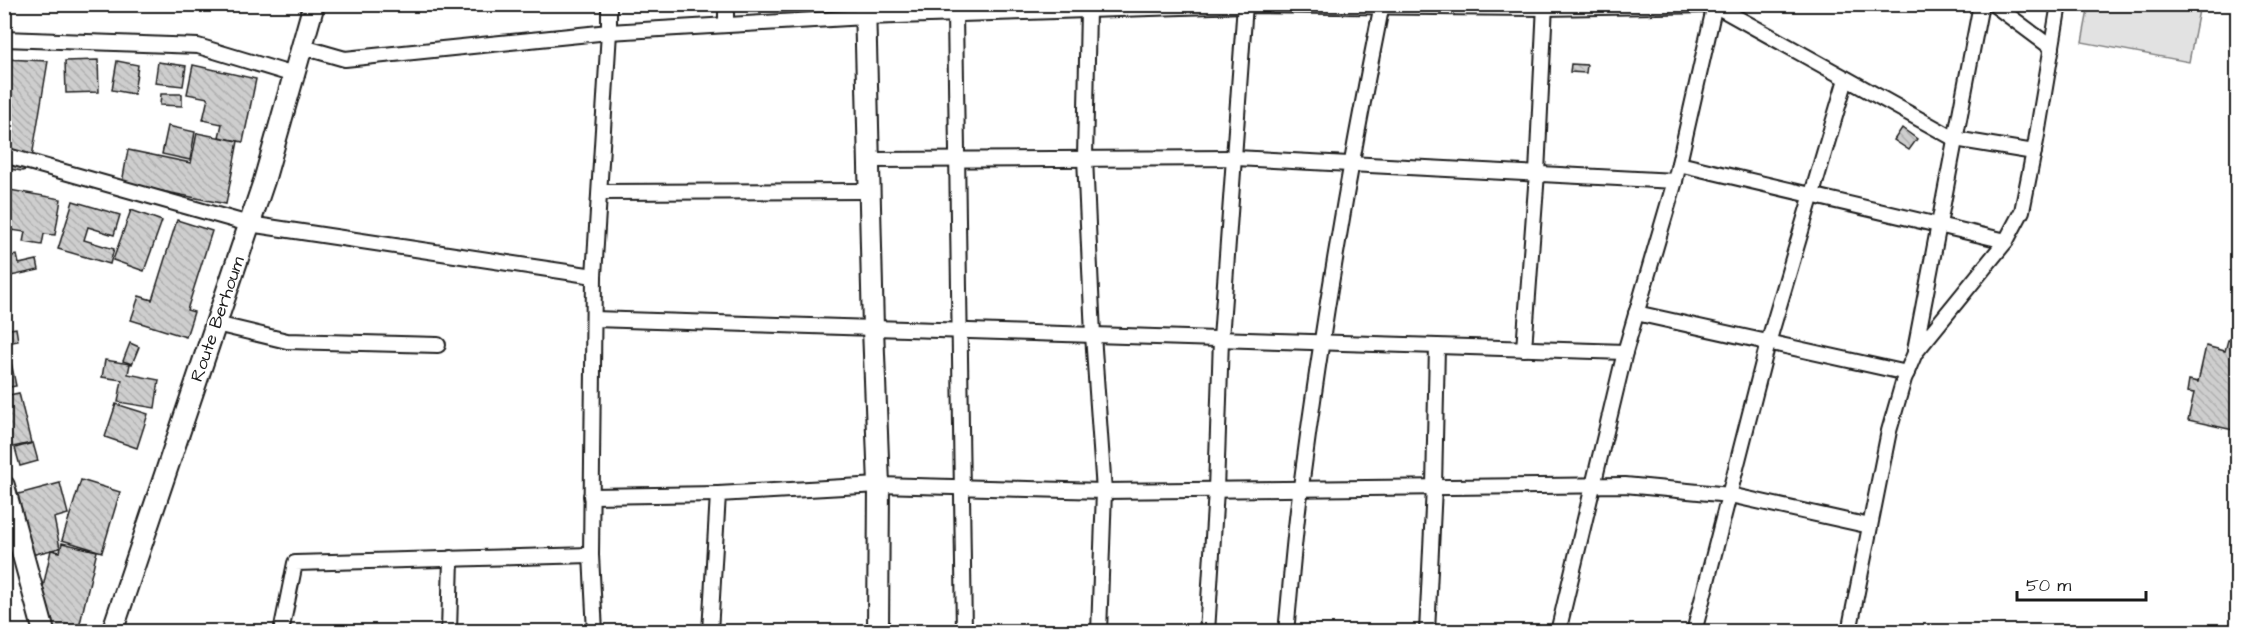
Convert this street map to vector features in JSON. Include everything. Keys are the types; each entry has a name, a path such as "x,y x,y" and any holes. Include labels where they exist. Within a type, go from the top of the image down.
{"main road":[{"name":"Route Berhoum","path":"112,632 264,181 314,4"},
{"path":"865,11 879,485 878,632"},
{"path":"4,486 44,632"}],"street":[{"path":"594,632 591,496 594,276 609,4"},
{"path":"726,4 726,25"},
{"path":"1849,632 1889,430 1915,353 1981,4"},
{"path":"1993,4 2052,48"},
{"path":"1915,353 2006,242 2022,211 2059,4"},
{"path":"303,47 345,59 609,32 726,25 865,11 955,15 1245,5 1714,5 1955,139 2034,152"},
{"path":"1207,632 1216,490 1221,339 1236,158 1245,5"},
{"path":"1286,632 1300,489 1322,343 1351,164 1382,5"},
{"path":"1558,632 1625,352 1679,164 1714,5"},
{"path":"1524,349 1537,173 1545,6"},
{"path":"1088,10 1084,158 1104,491 1099,632"},
{"path":"955,15 964,632"},
{"path":"4,39 198,45 294,75"},
{"path":"1694,632 1768,343 1846,79"},
{"path":"4,155 249,224 594,276"},
{"path":"869,160 1236,158 1675,180"},
{"path":"1679,164 2006,242"},
{"path":"600,192 869,191"},
{"path":"1636,313 1907,373"},
{"path":"594,319 1625,352"},
{"path":"216,324 288,340 438,345"},
{"path":"1427,632 1434,487 1437,346"},
{"path":"591,496 718,494 879,485 1104,491 1625,485 1730,495 1870,526"},
{"path":"710,632 718,494"},
{"path":"281,632 295,563 591,555"},
{"path":"449,632 451,558"}],"shaded area":[{"path":"2089,5 2200,5 2189,62 2082,42"}],"building":[{"path":"4,59 48,61 30,169 22,171 4,168"},
{"path":"98,60 99,92 66,93 65,61"},
{"path":"117,61 138,65 134,94 112,90"},
{"path":"158,62 186,66 183,86 155,83"},
{"path":"1571,64 1587,65 1586,73 1570,72"},
{"path":"193,65 256,79 243,142 219,137 222,124 203,120 208,98 187,94"},
{"path":"161,94 182,94 182,106 160,105"},
{"path":"168,126 195,132 190,160 162,154"},
{"path":"1902,128 1917,139 1909,150 1894,140"},
{"path":"197,133 238,141 226,204 122,183 128,150 191,163"},
{"path":"4,189 61,199 55,235 44,234 42,245 23,242 25,232 12,230 11,234 4,233"},
{"path":"73,201 120,215 114,235 88,227 84,240 114,249 110,264 58,249"},
{"path":"131,210 162,221 144,271 113,260"},
{"path":"177,220 212,231 187,310 194,312 186,337 131,320 139,296 152,300"},
{"path":"17,255 19,264 37,260 39,270 6,277 10,292 4,293 4,257"},
{"path":"16,328 18,341 7,343 16,386 4,388 4,330"},
{"path":"2228,340 2238,342 2238,431 2188,420 2194,393 2187,392 2189,380 2198,382 2206,346 2225,351"},
{"path":"130,343 139,347 132,364 123,361"},
{"path":"105,360 130,364 128,374 159,380 155,408 118,402 122,380 102,377"},
{"path":"19,393 31,443 4,449 4,396"},
{"path":"116,404 148,414 137,448 105,437"},
{"path":"33,443 38,461 20,466 15,448"},
{"path":"81,480 120,492 102,552 62,540"},
{"path":"60,483 68,514 54,518 60,548 27,556 11,496"},
{"path":"62,543 97,551 78,632 44,632 42,592 51,550 60,552"}]}
